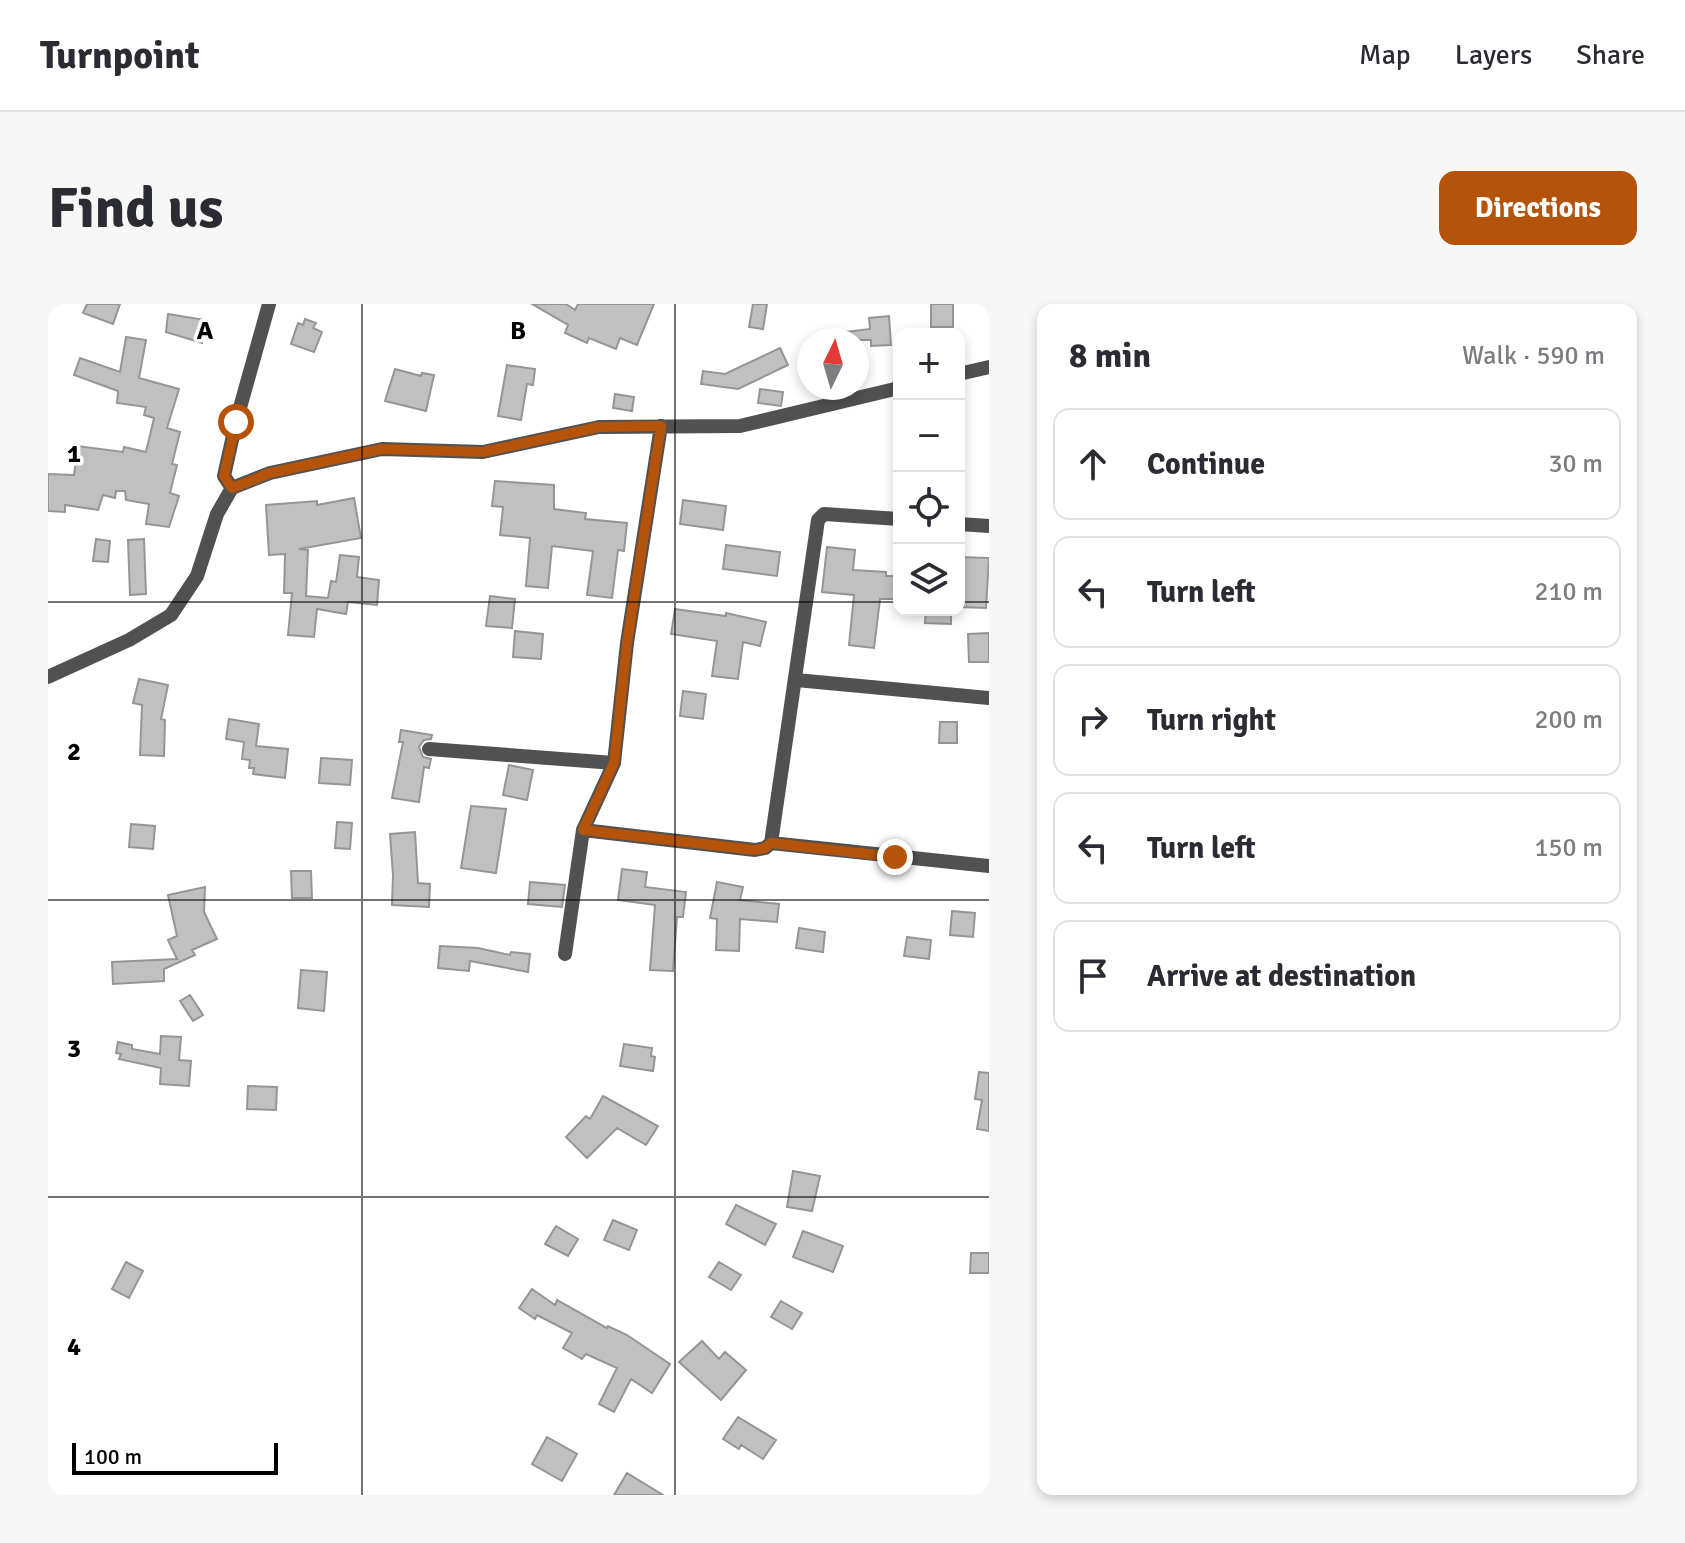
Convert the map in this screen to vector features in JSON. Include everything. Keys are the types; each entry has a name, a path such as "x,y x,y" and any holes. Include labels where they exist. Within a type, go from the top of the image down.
{"street":[{"path":"232,488 224,476 269,304"},
{"path":"965,373 989,367"},
{"path":"48,677 129,640 171,615 197,576 217,514 232,488 270,473 382,449 483,452 599,427 740,426 893,389"},
{"path":"565,954 583,830 614,763 627,643 661,426"},
{"path":"583,830 755,850 771,843 820,516 893,519"},
{"path":"965,524 989,526"},
{"path":"796,680 989,698"},
{"path":"429,749 614,763"},
{"path":"771,843 989,866"}],"building":[{"path":"87,304 120,304 113,324 83,313"},
{"path":"532,304 566,304 575,310 578,304 654,304 637,345 620,338 616,349 589,338 587,343 565,333 568,325"},
{"path":"753,304 767,304 763,329 749,327"},
{"path":"931,304 953,304 953,327 931,327"},
{"path":"168,314 205,320 202,343 166,332"},
{"path":"889,316 891,345 871,346 869,318"},
{"path":"305,319 316,323 313,328 322,332 314,352 291,344 298,323 303,325"},
{"path":"126,337 146,340 139,378 179,389 167,428 180,432 172,464 177,465 170,493 179,496 169,527 146,524 149,504 126,500 125,491 116,491 115,498 103,495 98,510 65,505 65,512 48,511 48,474 74,475 78,446 123,452 124,447 146,452 154,418 144,415 146,407 117,403 118,391 74,375 80,358 120,372"},
{"path":"780,348 788,365 738,389 701,384 703,371 725,374"},
{"path":"507,365 535,369 533,385 527,384 521,420 498,416"},
{"path":"395,369 421,376 422,373 434,375 426,411 385,401"},
{"path":"760,389 783,392 781,406 758,403"},
{"path":"615,394 634,397 632,411 613,408"},
{"path":"495,481 554,485 554,509 586,513 585,519 627,523 624,551 618,550 612,598 587,595 593,551 552,546 548,588 526,586 530,538 500,535 503,507 492,506"},
{"path":"354,498 361,538 299,549 308,550 306,596 328,598 331,581 336,582 340,555 359,557 357,577 379,580 377,605 348,602 346,614 317,609 314,637 288,635 292,593 284,593 285,554 269,555 266,505 317,501 317,505"},
{"path":"683,500 726,506 723,530 680,524"},
{"path":"96,539 110,541 108,562 93,561"},
{"path":"144,539 146,594 130,595 128,540"},
{"path":"726,545 780,552 777,576 723,569"},
{"path":"827,547 855,550 853,570 886,572 886,576 893,576 893,599 880,599 874,648 849,645 854,595 822,592"},
{"path":"965,557 989,558 986,608 965,607"},
{"path":"490,596 515,599 512,628 486,626"},
{"path":"675,609 726,616 726,613 766,622 760,646 743,642 738,679 712,676 717,641 671,634"},
{"path":"926,616 951,616 951,624 925,623"},
{"path":"515,631 543,634 541,659 513,657"},
{"path":"989,633 989,662 969,662 968,634"},
{"path":"139,679 168,685 161,719 165,720 164,756 140,755 142,705 133,703"},
{"path":"683,691 706,694 703,719 680,716"},
{"path":"229,719 259,724 256,746 288,749 285,778 253,774 254,768 249,768 250,760 242,759 244,742 226,739"},
{"path":"940,722 957,722 957,743 939,743"},
{"path":"401,730 432,735 419,747 423,757 431,759 429,768 424,767 419,802 392,798 403,742 399,742"},
{"path":"321,758 352,760 350,785 319,783"},
{"path":"509,765 533,770 527,800 503,795"},
{"path":"471,806 506,809 496,873 461,868"},
{"path":"337,822 352,823 350,849 335,848"},
{"path":"131,824 155,826 153,849 129,847"},
{"path":"415,832 418,883 430,884 429,907 392,905 390,834"},
{"path":"622,869 647,872 645,887 686,892 683,917 677,917 673,971 650,970 655,905 618,900"},
{"path":"291,871 311,871 312,898 292,898"},
{"path":"530,882 565,885 562,907 528,904"},
{"path":"717,882 743,887 740,900 779,904 777,922 740,919 739,951 716,950 717,919 710,918"},
{"path":"205,887 204,912 217,939 192,950 195,955 164,969 164,981 113,984 112,962 177,959 168,940 177,936 168,895"},
{"path":"952,911 975,913 973,937 950,935"},
{"path":"799,928 825,932 823,952 796,948"},
{"path":"907,937 931,940 929,959 904,956"},
{"path":"440,946 478,948 510,955 511,952 530,954 528,972 470,961 469,971 438,968"},
{"path":"301,970 327,972 324,1011 298,1008"},
{"path":"190,995 203,1015 193,1021 180,1001"},
{"path":"161,1036 181,1037 179,1060 191,1061 189,1086 160,1084 161,1068 119,1059 121,1054 116,1053 118,1042 132,1045 132,1049 160,1054"},
{"path":"624,1044 652,1048 651,1056 655,1057 653,1071 620,1066"},
{"path":"979,1072 989,1073 989,1131 977,1129 982,1100 975,1099"},
{"path":"248,1086 277,1087 276,1110 247,1109"},
{"path":"603,1096 658,1126 646,1145 617,1128 587,1158 566,1137 586,1116 590,1119"},
{"path":"793,1171 820,1176 812,1211 787,1207"},
{"path":"736,1205 776,1224 765,1245 726,1224"},
{"path":"613,1220 637,1230 629,1250 604,1240"},
{"path":"556,1226 578,1239 568,1256 545,1244"},
{"path":"803,1231 843,1246 833,1272 793,1257"},
{"path":"971,1253 989,1253 989,1273 970,1273"},
{"path":"126,1262 143,1271 129,1298 112,1289"},
{"path":"719,1262 741,1275 731,1290 709,1277"},
{"path":"532,1289 555,1305 557,1300 607,1328 627,1335 670,1364 652,1393 631,1379 614,1412 599,1404 617,1368 586,1354 582,1359 563,1348 572,1333 537,1315 535,1319 519,1308"},
{"path":"781,1301 802,1313 792,1329 771,1317"},
{"path":"702,1341 719,1359 725,1352 746,1370 721,1400 679,1362"},
{"path":"738,1417 776,1440 763,1459 741,1445 739,1449 723,1439"},
{"path":"547,1437 577,1454 562,1481 532,1464"},
{"path":"627,1473 663,1495 614,1495"}],"route":[{"path":"236,422 224,476 232,488 270,473 382,449 483,452 599,427 661,426 627,643 614,763 583,830 755,850 771,843 895,857"}]}
